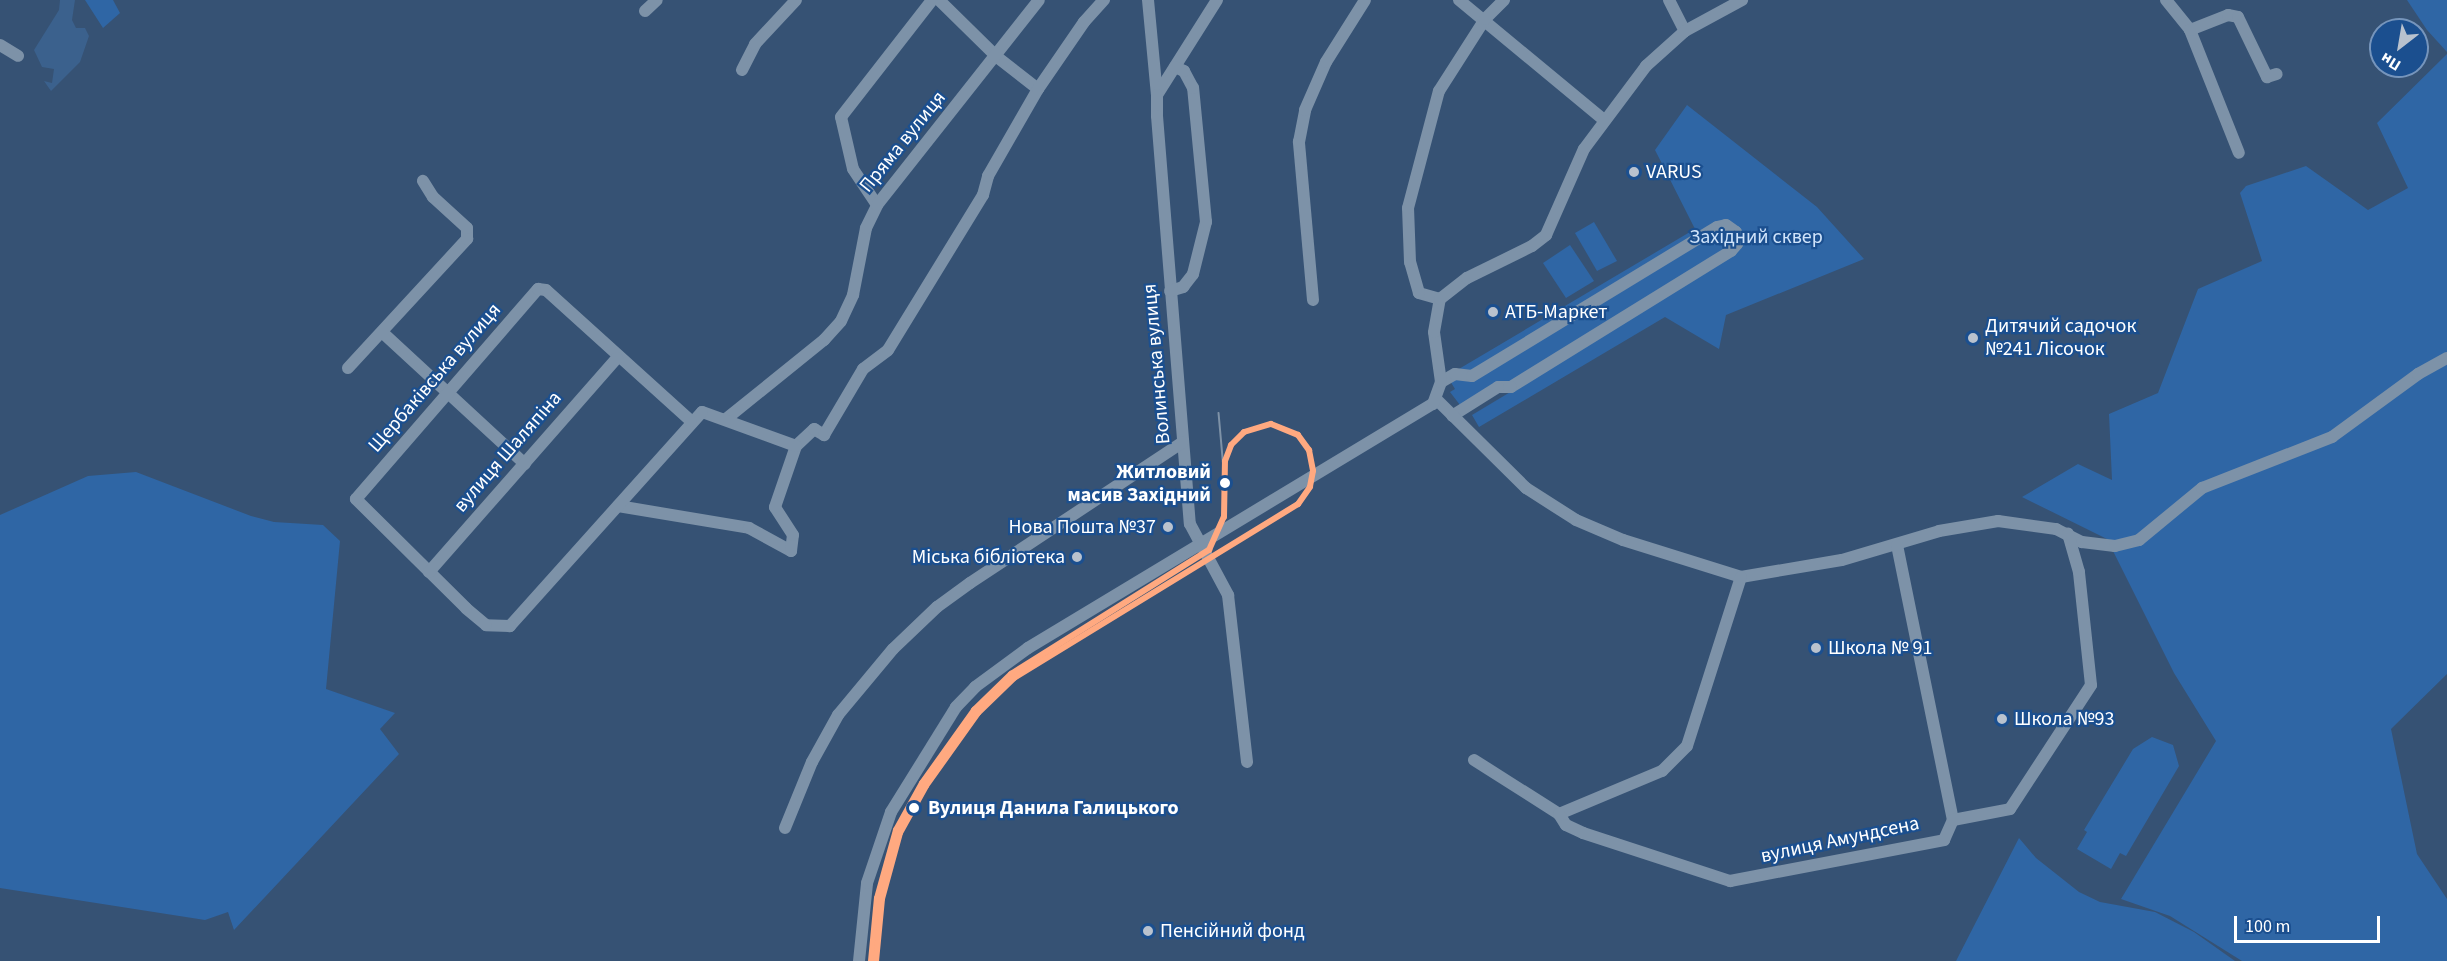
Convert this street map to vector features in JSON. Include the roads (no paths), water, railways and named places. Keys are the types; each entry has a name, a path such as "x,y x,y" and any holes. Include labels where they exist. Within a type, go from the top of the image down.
{"street":[{"path":"645,11 657,0"},
{"path":"741,70 754,44 796,0"},
{"path":"877,205 854,169 841,117 932,0"},
{"path":"939,0 997,57 1038,89"},
{"name":"Пряма вулиця","path":"726,419 824,340 841,321 853,295 866,228 877,205 997,57 1039,0"},
{"path":"618,506 749,528 791,551 793,535 775,507 796,446 814,429 824,435 863,369 888,350 983,195 988,176 1038,89 1084,22 1104,0"},
{"name":"Волинська вулиця","path":"1148,0 1190,524 1228,596 1247,762"},
{"path":"1157,95 1217,0"},
{"path":"1313,300 1299,142 1305,110 1326,62 1365,0"},
{"path":"1459,0 1485,19 1604,120"},
{"path":"1440,299 1419,293 1410,262 1408,208 1439,91 1485,19 1504,0"},
{"path":"1669,0 1685,31"},
{"path":"859,961 862,919 877,846 891,812 956,708 975,687 1017,655 1436,399 1441,382 1434,332 1440,299 1452,287 1546,235 1573,170 1604,120 1646,66 1685,31 1742,0"},
{"path":"2166,0 2190,30 2239,153"},
{"path":"2190,30 2228,15 2238,17 2266,77 2277,74"},
{"path":"0,45 18,56"},
{"path":"1170,291 1183,287 1193,274 1206,222 1193,88 1184,71 1175,67"},
{"path":"348,368 383,333 462,245 467,228 433,197 423,181"},
{"path":"1441,382 1455,374 1472,376 1717,227 1726,225 1737,232 1737,244 1731,250 1510,387 1498,387 1452,416"},
{"name":"Щербаківська вулиця","path":"429,572 356,499 538,289 546,290 617,358"},
{"path":"383,333 525,464"},
{"path":"617,358 691,421"},
{"name":"вулиця Шаляпіна","path":"429,572 617,358"},
{"path":"1436,399 1526,488 1576,520 1623,540 1741,577 1842,560 1939,531 1998,521 2037,525 2068,534 2082,542 2115,546 2139,540 2202,488 2332,437 2418,374 2447,358"},
{"path":"429,572 486,625 510,626 691,421 702,412 796,446"},
{"path":"785,828 812,762 838,716 893,649 962,589 1184,442"},
{"path":"1897,545 1953,820 2010,809 2091,685 2079,572 2068,534"},
{"path":"1474,760 1558,814 1662,771 1684,752 1741,577"},
{"name":"вулиця Амундсена","path":"1558,814 1566,825 1583,833 1730,881 1944,840 1953,820"}],"tram line":[{"path":"1219,413 1224,469"}],"place":[{"name":"VARUS","path":"1634,172"},
{"name":"АТБ-Маркет","path":"1493,312"},
{"name":"Дитячий садочок №241 Лісочок","path":"1973,338"},
{"name":"Житловий масив Західний","path":"1225,483"},
{"name":"Нова Пошта №37","path":"1168,527"},
{"name":"Міська бібліотека","path":"1077,557"},
{"name":"Школа № 91","path":"1816,648"},
{"name":"Школа №93","path":"2002,719"},
{"name":"Вулиця Данила Галицького","path":"914,808"},
{"name":"Пенсійний фонд","path":"1148,931"}],"park label":[{"name":"Західний сквер","path":"1756,237"}]}
